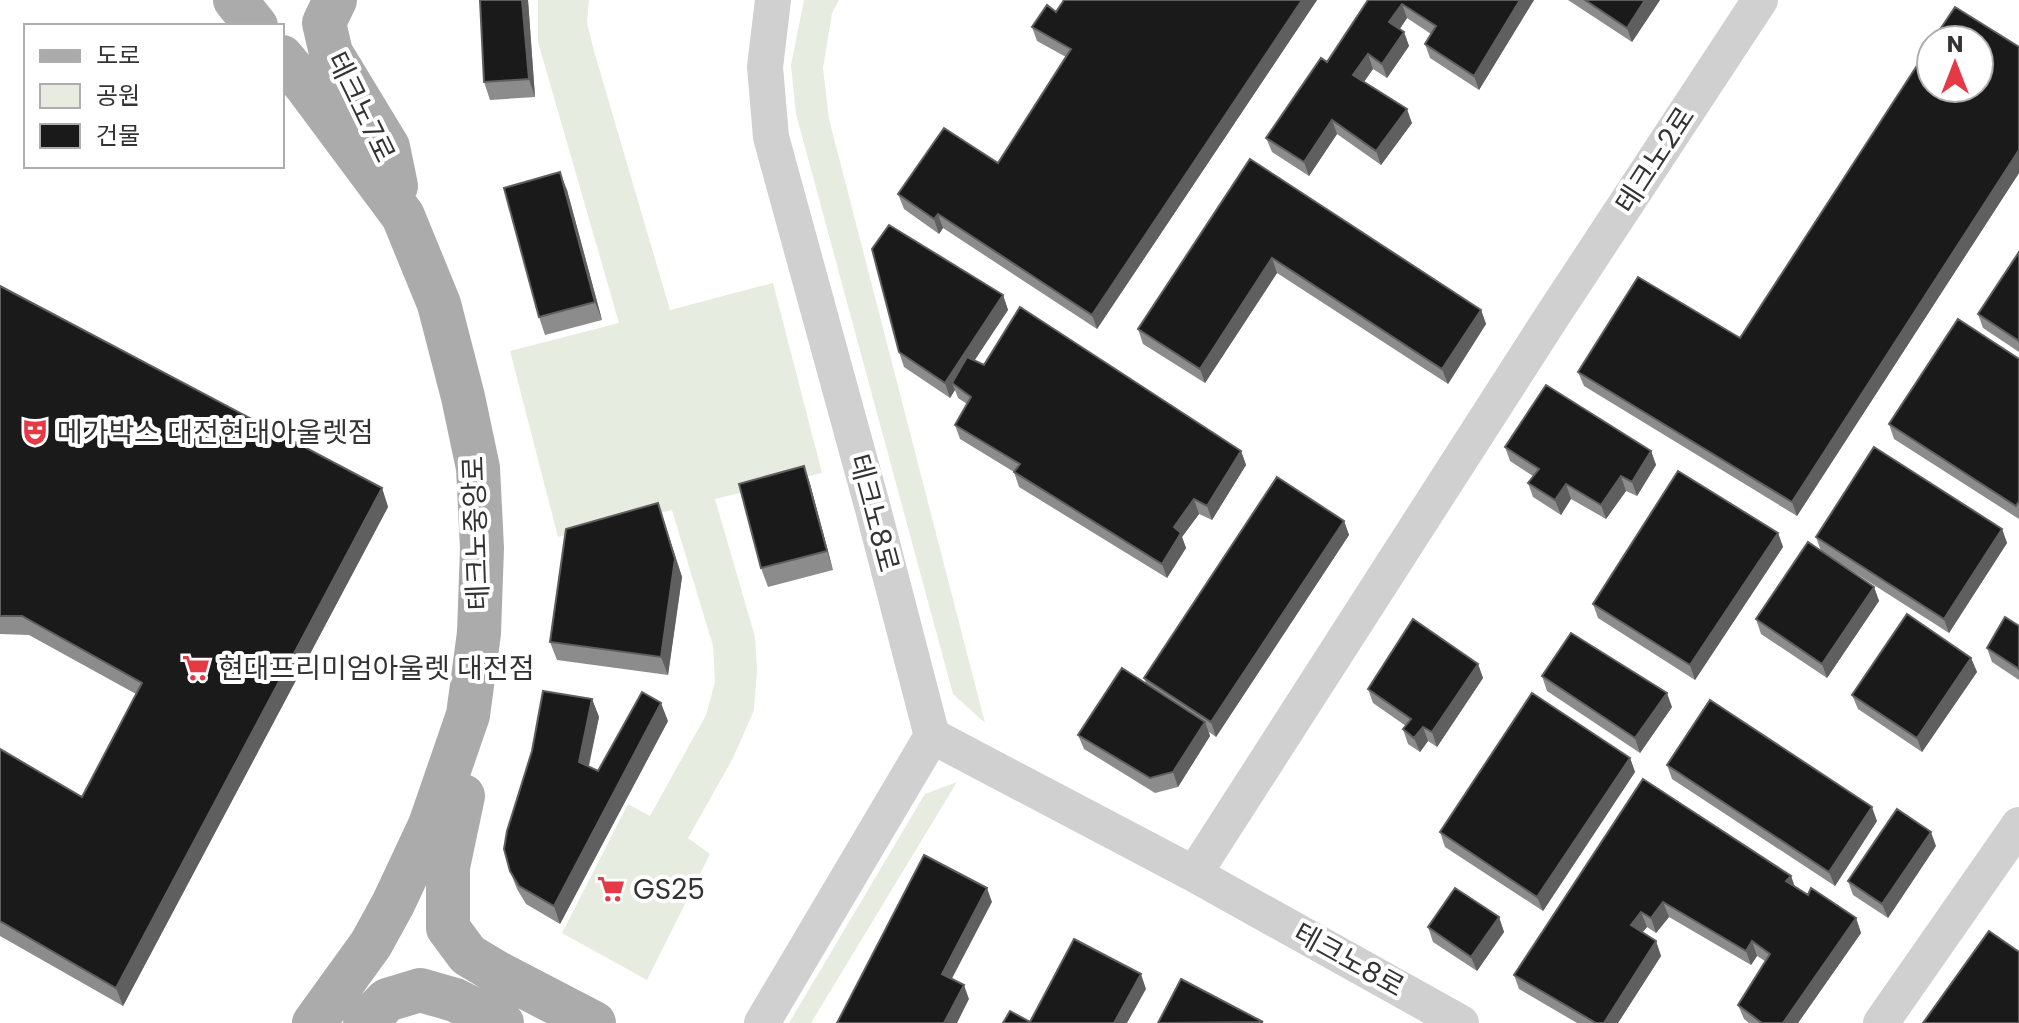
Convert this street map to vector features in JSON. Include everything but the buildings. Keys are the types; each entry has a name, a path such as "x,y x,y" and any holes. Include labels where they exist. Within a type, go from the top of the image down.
{"main road":[{"path":"235,0 254,24"},
{"name":"테크노7로","path":"335,0 324,23 331,53 388,147 403,216"},
{"name":"테크노중앙로","path":"284,59 403,216 439,304 478,468 482,548 479,633 468,715 430,825 371,944 314,1023"},
{"path":"468,715 472,756 448,867 448,928 468,955 492,1002"},
{"path":"365,1023 387,1000 420,990 455,1000 492,1002 594,1023"}],"street":[{"name":"테크노8로","path":"773,0 765,67 771,137 932,736 1194,874 1461,1023"},
{"name":"테크노2로","path":"1194,874 1549,321 1760,0"},
{"path":"762,1023 932,736"},
{"path":"1881,1023 2019,825"}],"green space":[{"path":"538,0 589,0 587,22 594,51 670,310 773,283 822,473 715,499 755,637 757,669 754,710 733,758 688,838 710,854 647,980 562,933 628,804 650,816 706,715 715,682 713,646 672,510 558,537 510,351 619,323 538,42"},
{"path":"804,0 839,0 832,13 823,68 829,119 985,723 953,694 796,114 791,65"},
{"path":"957,782 811,1023 789,1023 925,794"}],"place":[{"name":"메가박스 대전현대아울렛점","path":"35,432"},
{"name":"현대프리미엄아울렛 대전점","path":"196,668"},
{"name":"GS25","path":"611,889"}]}
